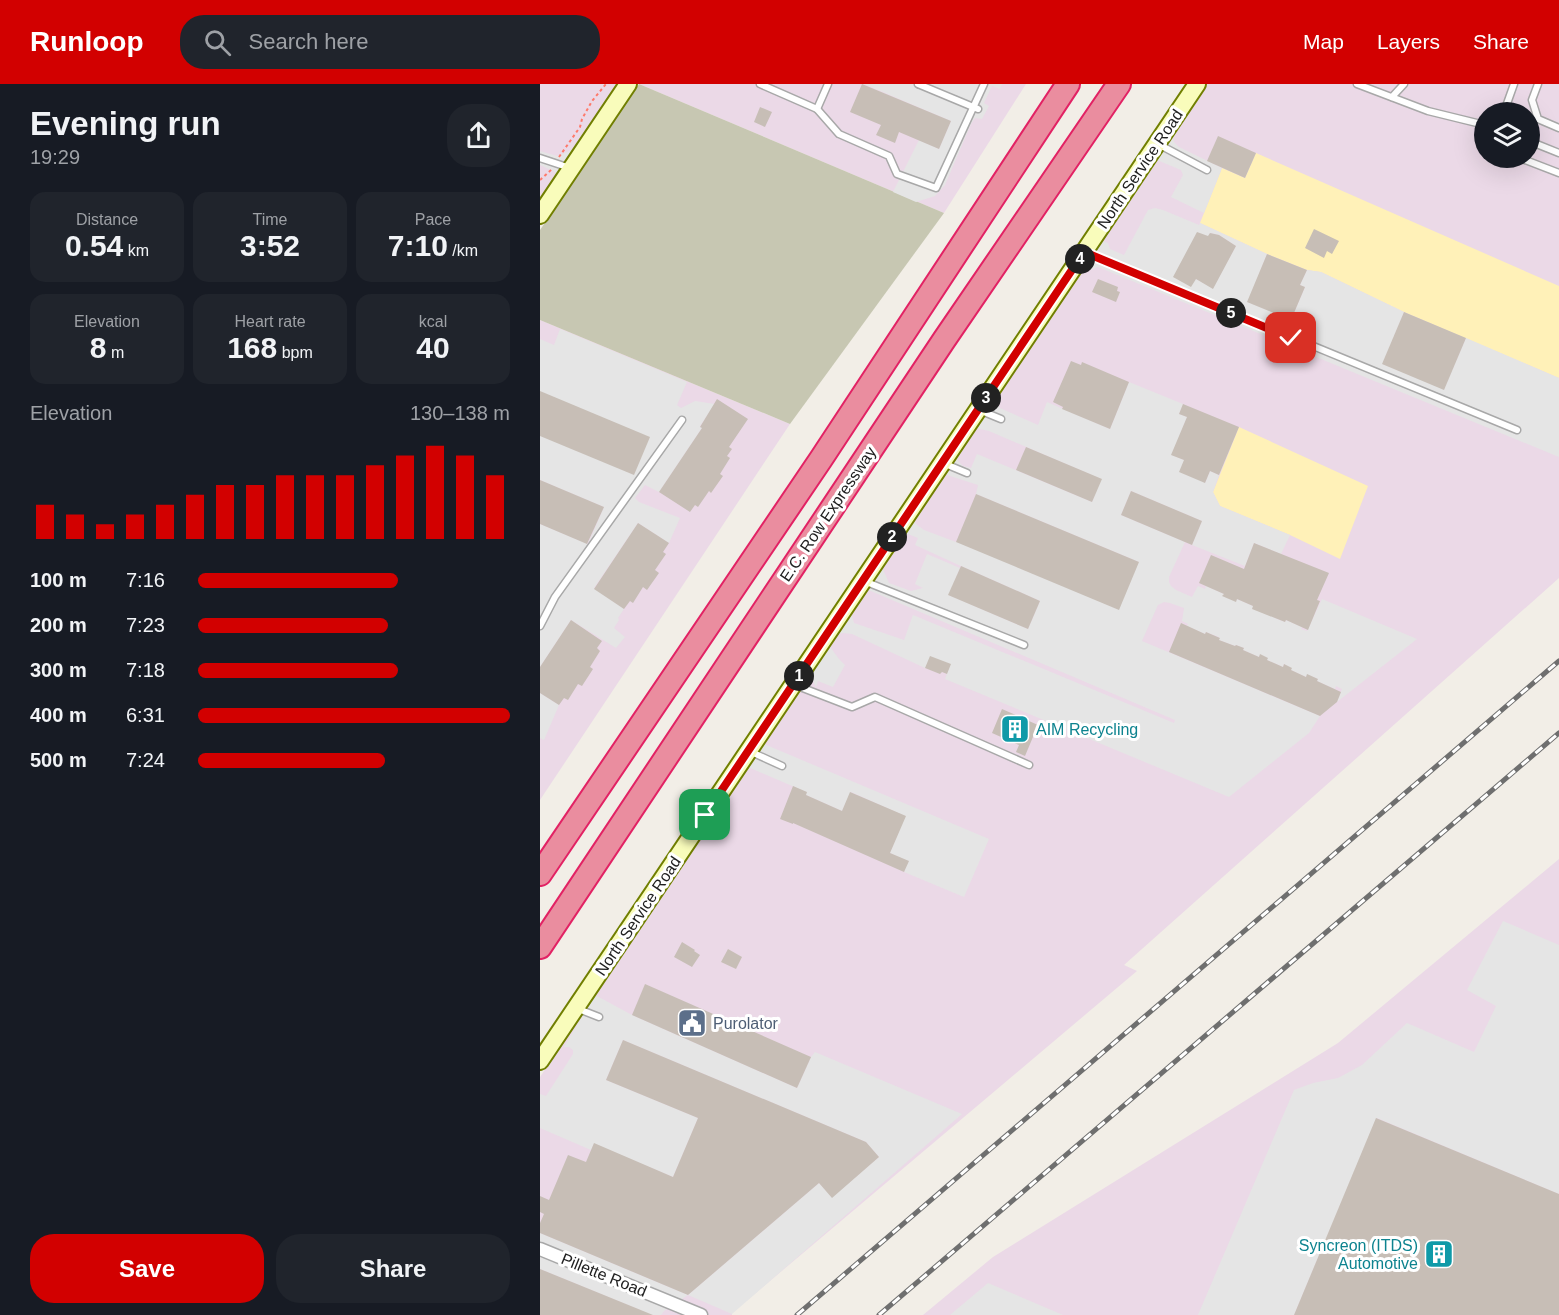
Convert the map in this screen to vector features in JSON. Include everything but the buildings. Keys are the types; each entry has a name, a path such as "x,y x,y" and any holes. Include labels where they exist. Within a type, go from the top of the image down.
{"highway":[{"path":"540,874 815,469 1068,84"},
{"name":"E.C. Row Expressway","path":"540,946 944,340 1119,84"}],"street":[{"path":"540,215 628,84"},
{"name":"North Service Road","path":"540,1061 1197,84"},
{"name":"Pillette Road","path":"540,1249 701,1315"}],"lane":[{"path":"760,84 817,110 839,134 889,156 897,174 936,188 976,108 984,84"},
{"path":"817,110 828,84"},
{"path":"918,84 976,108"},
{"path":"1357,84 1428,111 1474,122"},
{"path":"1392,97 1404,84"},
{"path":"1507,102 1514,84"},
{"path":"1538,84 1532,100 1538,119 1559,128"},
{"path":"1158,143 1207,170"},
{"path":"1540,145 1559,153"},
{"path":"540,158 571,168"},
{"path":"1540,166 1559,173"},
{"path":"1084,252 1516,430"},
{"path":"978,410 1001,419"},
{"path":"540,626 555,597 682,420"},
{"path":"942,463 967,473"},
{"path":"863,581 1024,645"},
{"path":"794,684 852,707 874,697 1029,765"},
{"path":"748,751 782,766"},
{"path":"575,1008 599,1017"}],"path":[{"path":"561,154 580,127 592,101 606,84"},
{"path":"540,180 551,171"}],"shaded area":[{"path":"540,84 617,84 540,202"},
{"path":"639,84 1026,84 944,213"},
{"path":"639,84 944,213 790,424 540,320 540,230"},
{"path":"864,84 1002,84 1000,89 992,86 984,103 989,106 982,119 975,118 971,124 945,185 935,196 916,202 893,192 919,140 939,149 951,121"},
{"path":"1207,84 1559,84 1559,578 1124,965 1137,971 732,1315 540,1315 540,1077"},
{"path":"1173,134 1174,142 1179,147 1222,168 1204,213 1171,197 1183,175 1181,170 1157,160"},
{"path":"576,147 556,177 555,172 540,165 540,151 557,156"},
{"path":"1155,208 1163,210 1199,225 1200,223 1267,254 1248,302 1291,320 1305,287 1300,285 1307,270 1321,272 1404,312 1383,364 1444,389 1466,338 1559,378 1559,457 1098,267 1090,270 1084,266 1101,240 1108,243 1110,249 1124,255 1148,210","holes":["1210,233 1219,235 1236,246 1213,288 1196,279"]},
{"path":"540,320 790,424 540,800"},
{"path":"560,329 687,382 677,405 681,408 695,401 715,404 700,426 702,428 659,492 645,485 635,498 639,502 680,518 669,543 638,523 594,588 624,609 614,628 625,637 616,648 571,620 540,667 540,524 588,544 604,507 540,480 540,339 554,345"},
{"path":"1129,382 1183,404 1179,414 1187,417 1172,455 1184,460 1205,483 1210,471 1219,475 1213,492 1220,506 1290,535 1281,554 1254,543 1245,566 1192,545 1202,521 1131,491 1121,515 1185,542 1169,577 1171,586 1192,597 1198,586 1205,589 1206,586 1224,594 1223,596 1236,601 1237,599 1307,631 1322,599 1417,639 1337,702 1342,689 1336,686 1335,689 1317,681 1318,679 1308,675 1306,677 1291,670 1284,664 1283,667 1260,655 1259,657 1243,650 1244,648 1219,640 1219,637 1187,626 1188,624 1182,621 1184,608 1164,602 1158,605 1142,641 1320,716 1309,733 1229,797 945,679 950,665 925,668 852,634 837,634 851,613 854,623 904,640 913,615 1174,723 1175,720 866,589 882,567 889,583 911,591 923,588 915,584 927,554 960,568 949,595 1028,629 1040,601 915,545 918,538 908,534 904,535 914,518 916,524 924,530 956,542 1139,562 976,494 978,485 944,474 957,454 958,461 963,466 971,468 977,454 1092,502 1101,479 989,431 975,428 994,398 1000,408 1038,425 1047,402 1110,429"},
{"path":"828,644 845,665 833,687 818,681 816,687 809,673"},
{"path":"540,693 559,705 544,740 540,738"},
{"path":"764,744 989,839 964,897 904,872 908,861 890,853 905,816 851,792 842,811 806,795 806,792 748,767"},
{"path":"1559,859 1559,1315 923,1315 993,1257 1338,1043"},
{"path":"1503,921 1559,945 1559,1194 1377,1118 1294,1315 1198,1315 1294,1090 1338,1078 1362,1065 1407,1023 1474,1052 1496,1006 1467,990"},
{"path":"595,995 632,1015 797,1088 815,1052 962,1114 732,1314 688,1295 819,1183 832,1197 879,1157 866,1142 623,1040 606,1080 698,1118 673,1177 594,1144 591,1150 540,1128 540,1094 546,1096 573,1054 573,1050 564,1047"},
{"path":"540,1233 688,1295 661,1315 638,1315 640,1310 540,1269"},
{"path":"988,1283 1063,1315 950,1315"}],"sand":[{"path":"1256,153 1559,286 1559,378 1404,312 1321,272 1307,270 1267,254 1200,223 1222,168 1245,178"},
{"path":"1239,427 1368,486 1340,559 1220,506 1213,492"}],"railway":[{"path":"797,1315 1559,661"},
{"path":"879,1315 1559,733"}],"place":[{"name":"AIM Recycling","path":"1015,729"},
{"name":"Purolator","path":"692,1023"},
{"name":"Syncreon (ITDS) Automotive","path":"1439,1254"}],"route":[{"path":"705,815 1084,252 1291,338"}]}
